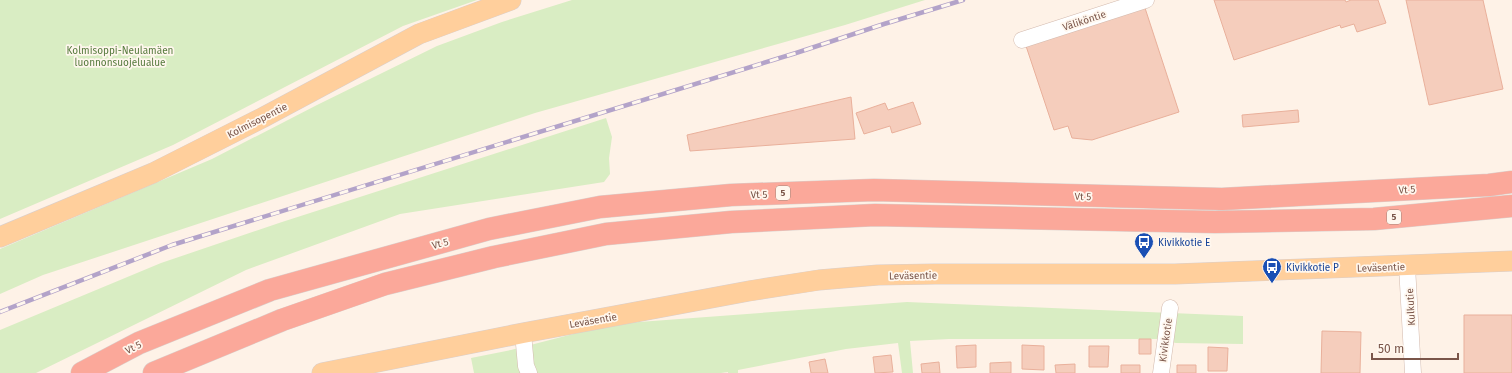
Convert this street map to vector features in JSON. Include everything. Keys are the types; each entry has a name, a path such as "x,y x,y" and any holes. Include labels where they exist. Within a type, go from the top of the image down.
{"highway":[{"name":"Vt 5","path":"82,373 139,343 270,290 489,229 600,207 731,195 874,190 1222,199 1489,185 1512,182"},
{"name":"5","path":"154,373 282,320 385,284 494,257 606,234 731,222 875,215 1215,222 1374,219 1512,206"}],"main road":[{"name":"Kolmisopentie","path":"0,237 153,173 262,118 419,34 511,0"},
{"name":"Leväsentie","path":"322,373 349,370 522,333 749,291 819,280 878,275 1175,274 1512,261"}],"street":[{"name":"Väliköntie","path":"1022,40 1146,0"},
{"name":"Kulkutie","path":"1407,266 1413,373"},
{"name":"Kivikkotie","path":"1161,373 1170,308"},
{"path":"522,333 526,366 529,373"}],"green space":[{"name":"Kolmisoppi-Neulamäen luonnonsuojelualue","path":"0,0 477,0 403,26 173,145 0,219"},
{"path":"572,0 925,0 845,25 535,113 43,275 0,294 0,249 212,159 437,46 502,22"},
{"path":"606,118 612,137 609,158 610,174 604,182 400,214 246,270 36,373 0,373 0,330 161,263 282,222"},
{"path":"907,302 1243,316 1243,344 1176,343 1156,339 949,339 910,341 913,373 902,373 898,343 846,349 738,370 738,373 474,373 471,358 511,350 612,324"}],"building":[{"path":"1214,0 1345,0 1346,2 1351,0 1378,0 1386,23 1357,32 1354,24 1341,28 1340,25 1234,60"},
{"path":"1406,0 1483,0 1503,89 1429,105"},
{"path":"1145,8 1179,112 1092,140 1072,138 1068,126 1054,130 1026,46"},
{"path":"851,97 855,139 690,151 687,135"},
{"path":"913,102 921,124 892,133 890,126 864,134 856,113 885,103 888,110"},
{"path":"1298,110 1299,122 1243,127 1242,115"},
{"path":"1464,315 1512,315 1512,373 1464,373"},
{"path":"1322,331 1361,332 1360,373 1321,373"},
{"path":"1139,339 1151,339 1151,354 1139,354"},
{"path":"976,345 976,367 957,368 956,346"},
{"path":"1022,345 1044,346 1044,370 1022,369"},
{"path":"1089,346 1109,346 1108,367 1089,367"},
{"path":"1208,347 1228,348 1227,371 1208,371"},
{"path":"891,355 893,372 875,373 873,357"},
{"path":"825,359 828,373 811,373 809,362"},
{"path":"939,362 940,373 922,373 921,364"},
{"path":"1011,362 1011,373 990,373 990,363"},
{"path":"1075,364 1075,373 1056,373 1055,365"},
{"path":"1121,365 1140,365 1140,373 1121,373"},
{"path":"1177,365 1196,365 1196,373 1177,373"}],"railway":[{"path":"0,312 172,245 796,53 963,0"}],"place":[{"name":"Kivikkotie E","path":"1144,259"},
{"name":"Kivikkotie P","path":"1272,284"}]}
